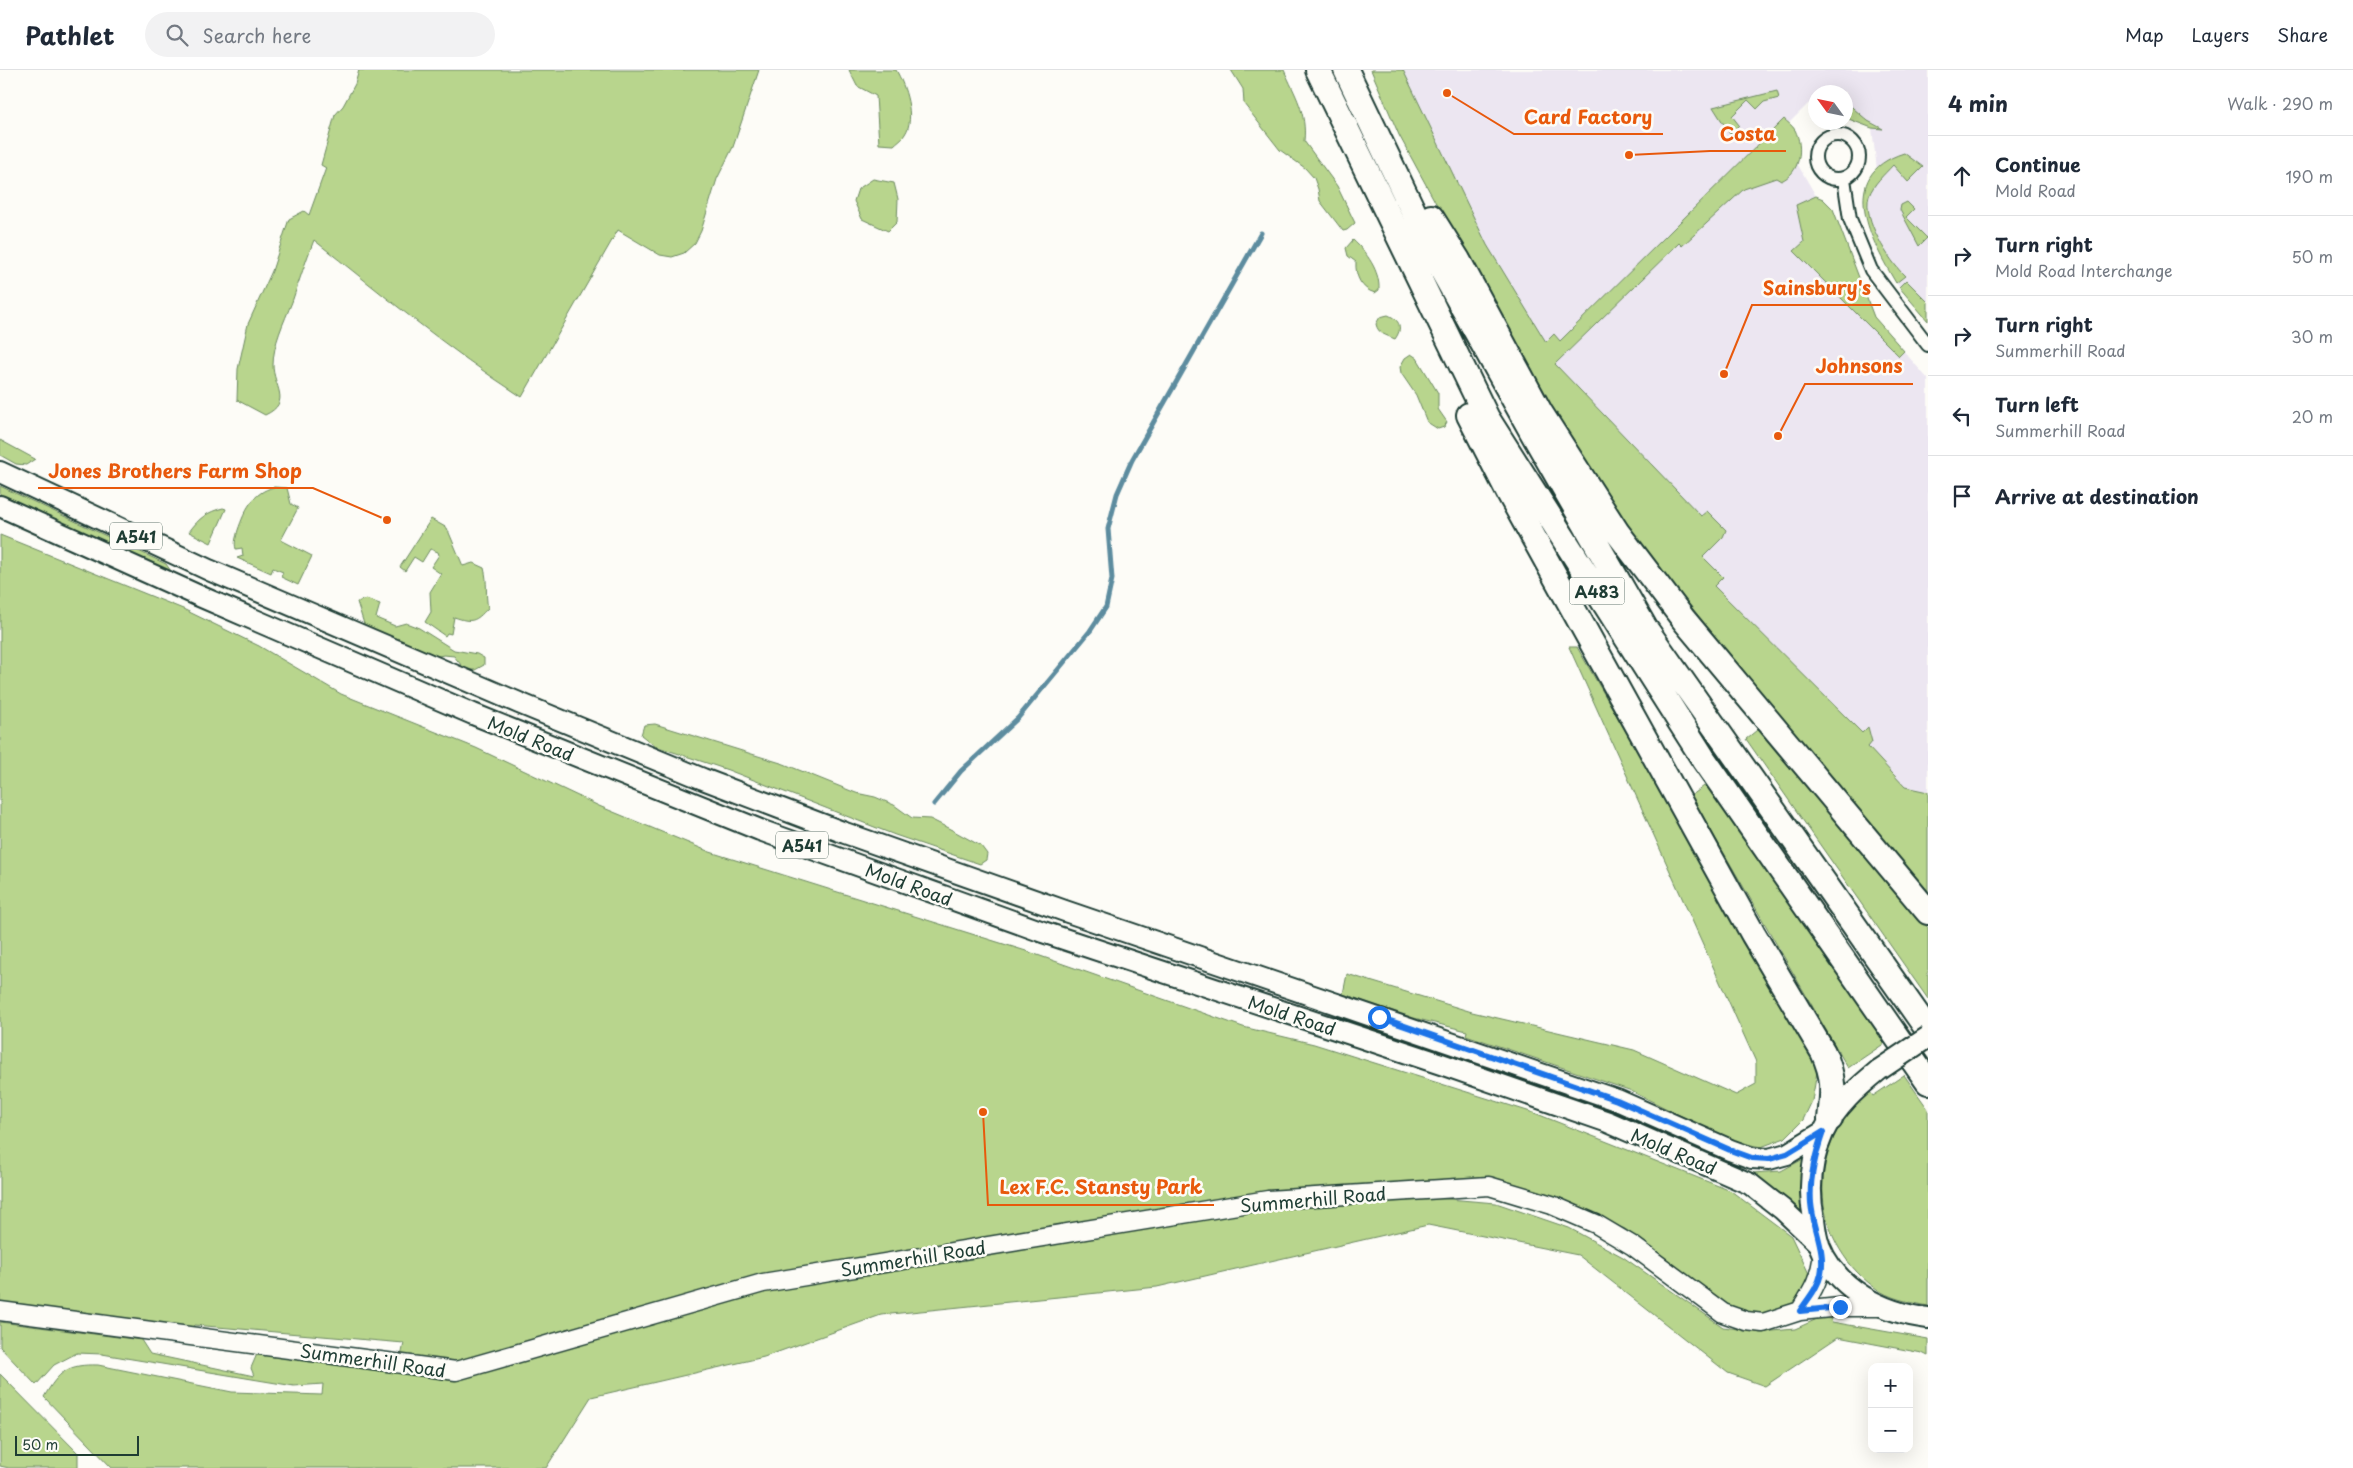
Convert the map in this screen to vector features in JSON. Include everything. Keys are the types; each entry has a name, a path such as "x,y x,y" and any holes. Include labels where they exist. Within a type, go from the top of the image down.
{"highway":[{"name":"A483","path":"1318,70 1486,418 1703,758 1928,1082"},
{"name":"A483","path":"1346,70 1367,117 1443,271 1541,448 1645,628 1928,1030"},
{"name":"A483","path":"1334,104 1391,251 1444,367 1509,493 1753,934 1823,1052 1830,1068 1834,1086 1827,1126"},
{"name":"A483","path":"1367,117 1458,260 1540,412 1617,532 1684,620 1928,912"}],"main road":[{"name":"Mold Road","path":"0,472 209,570 482,688 844,833 1065,912 1617,1100 1752,1158 1769,1159 1787,1154 1827,1126"},
{"name":"Mold Road","path":"0,506 196,596 464,710 760,830 1052,935 1441,1064 1608,1122 1750,1184 1782,1208 1821,1249"},
{"path":"1928,1036 1879,1070 1844,1101 1827,1126 1816,1152 1811,1176 1811,1203 1821,1249 1834,1271 1852,1290 1882,1307 1916,1317 1928,1318"}],"street":[{"path":"1844,178 1850,219 1871,270 1926,343"},
{"name":"Summerhill Road","path":"0,1311 456,1371 763,1283 1268,1200 1489,1186 1552,1205 1596,1224 1633,1246 1723,1314 1746,1321 1763,1323 1800,1311 1840,1307 1882,1307"},
{"path":"1800,1311 1817,1285 1821,1274 1821,1249"}],"shaded area":[{"path":"1384,70 1928,70 1928,321 1896,283 1879,251 1864,211 1866,189 1877,170 1872,128 1853,121 1853,85 1808,85 1808,104 1789,123 1794,129 1799,144 1798,165 1816,196 1823,199 1833,209 1874,317 1928,379 1928,835 1631,514"}],"green space":[{"path":"359,70 759,70 733,147 717,179 701,231 695,243 684,253 672,257 660,255 618,230 522,397 442,341 314,240 273,357 274,373 280,399 278,405 265,415 237,400 238,369 248,324 272,271 289,219 304,211 309,215 326,168 321,165 335,115 343,106 355,84"},
{"path":"849,70 896,70 906,93 909,119 905,134 894,145 879,144 876,96 857,86"},
{"path":"1231,70 1284,70 1302,113 1304,141 1337,186 1355,223 1347,230 1343,231 1320,201 1314,178 1305,168 1280,150 1244,104 1243,89"},
{"path":"1371,70 1403,70 1487,245 1546,342 1554,334 1560,341 1784,119 1794,129 1798,137 1800,152 1796,166 1787,177 1781,181 1776,178 1744,189 1682,246 1679,243 1555,364 1701,516 1707,511 1726,530 1723,537 1703,557 1723,577 1714,586 1862,733 1868,727 1872,742 1868,747 1905,787 1928,792 1928,897 1693,609 1620,527 1577,455 1457,242 1399,135"},
{"path":"1777,91 1779,98 1764,102 1757,109 1748,100 1732,116 1739,125 1730,134 1713,107"},
{"path":"1853,108 1868,121 1883,129 1872,128 1853,121"},
{"path":"1904,153 1923,167 1908,182 1893,165 1874,187 1869,196 1868,205 1869,216 1878,239 1905,276 1896,283 1877,248 1870,230 1865,211 1864,193 1870,177 1883,163"},
{"path":"873,179 894,183 898,199 897,222 888,231 862,219 854,201 858,189"},
{"path":"1816,196 1823,199 1833,209 1874,317 1904,351 1899,356 1794,251 1804,242 1796,205"},
{"path":"1907,202 1914,209 1906,217 1927,238 1919,246 1900,210 1901,205"},
{"path":"1353,240 1368,257 1375,269 1379,290 1375,293 1366,288 1360,281 1356,262 1348,256 1346,248"},
{"path":"1906,280 1928,302 1928,321 1899,287"},
{"path":"1388,315 1395,319 1399,325 1399,331 1395,339 1381,332 1376,324 1380,317"},
{"path":"1411,354 1417,358 1438,393 1438,409 1447,422 1444,427 1438,429 1427,422 1416,395 1401,373 1400,367 1405,358"},
{"path":"0,440 35,459 26,465 16,464 0,455"},
{"path":"0,486 166,564 178,581 0,499"},
{"path":"274,487 287,488 291,504 298,508 281,540 312,556 298,585 281,577 283,572 273,568 271,573 237,558 243,556 242,548 236,549 235,542 243,516 250,503 260,493"},
{"path":"226,509 211,543 189,532 204,516 212,511"},
{"path":"431,519 447,528 463,566 473,563 484,568 486,579 488,608 473,620 454,617 451,634 447,633 445,636 425,622 431,612 430,592 441,574 431,567 439,555 438,552 430,549 422,562 414,557 405,571 400,567"},
{"path":"0,535 183,609 259,646 341,694 476,748 599,806 710,852 1026,951 1243,1027 1314,1044 1537,1114 1731,1191 1791,1236 1811,1278 1797,1303 1753,1316 1723,1304 1625,1229 1542,1194 1480,1180 1436,1198 1496,1203 1569,1228 1623,1257 1723,1327 1762,1332 1795,1329 1828,1314 1832,1322 1928,1339 1928,1356 1922,1353 1838,1337 1765,1386 1728,1373 1578,1255 1428,1225 1157,1287 881,1315 764,1357 591,1397 546,1468 112,1468 44,1397 65,1371 79,1366 98,1365 232,1392 322,1395 323,1384 294,1386 102,1354 77,1353 54,1365 36,1385 0,1347 0,1322 141,1340 150,1354 254,1376 251,1368 257,1354 401,1357 404,1343 194,1325 184,1340 0,1317"},
{"path":"366,599 380,604 376,618 395,626 406,623 419,628 454,650 477,654 484,658 484,665 475,670 465,670 454,656 432,657 365,627 357,602"},
{"path":"1569,647 1577,647 1810,1051 1817,1072 1812,1101 1803,1120 1785,1138 1761,1147 1732,1141 1629,1090 1466,1035 1467,1031 1414,1018 1343,994 1347,974 1472,1012 1634,1050 1736,1095 1756,1084 1756,1062"},
{"path":"655,724 784,764 856,793 875,797 894,805 912,818 930,819 981,846 987,854 986,860 980,864 895,835 728,770 655,746 641,735 644,725"},
{"path":"1762,726 1928,928 1928,999 1746,739"},
{"path":"1708,783 1885,1043 1848,1068 1691,796"},
{"path":"1904,1075 1928,1109 1928,1306 1900,1300 1880,1291 1852,1267 1836,1243 1827,1217 1823,1191 1825,1164 1834,1138 1849,1113 1870,1092 1873,1096"},
{"path":"1689,1144 1753,1173 1781,1171 1805,1158 1801,1179 1804,1217 1687,1149"},
{"path":"0,1374 78,1453 78,1468 9,1468 0,1466"}],"waterway":[{"path":"934,804 961,771 1018,718 1090,631 1106,607 1112,579 1108,529 1117,494 1132,460 1261,233"}],"place":[{"name":"Card Factory","path":"1447,93"},
{"name":"Costa","path":"1629,155"},
{"name":"Sainsbury's","path":"1724,374"},
{"name":"Johnsons","path":"1778,436"},
{"name":"Jones Brothers Farm Shop","path":"387,520"},
{"name":"Lex F.C. Stansty Park","path":"983,1112"}],"route":[{"path":"1379,1017 1617,1100 1752,1158 1769,1159 1787,1154 1823,1132 1811,1176 1811,1203 1818,1244 1823,1253 1821,1274 1817,1285 1800,1311 1840,1307"}]}
